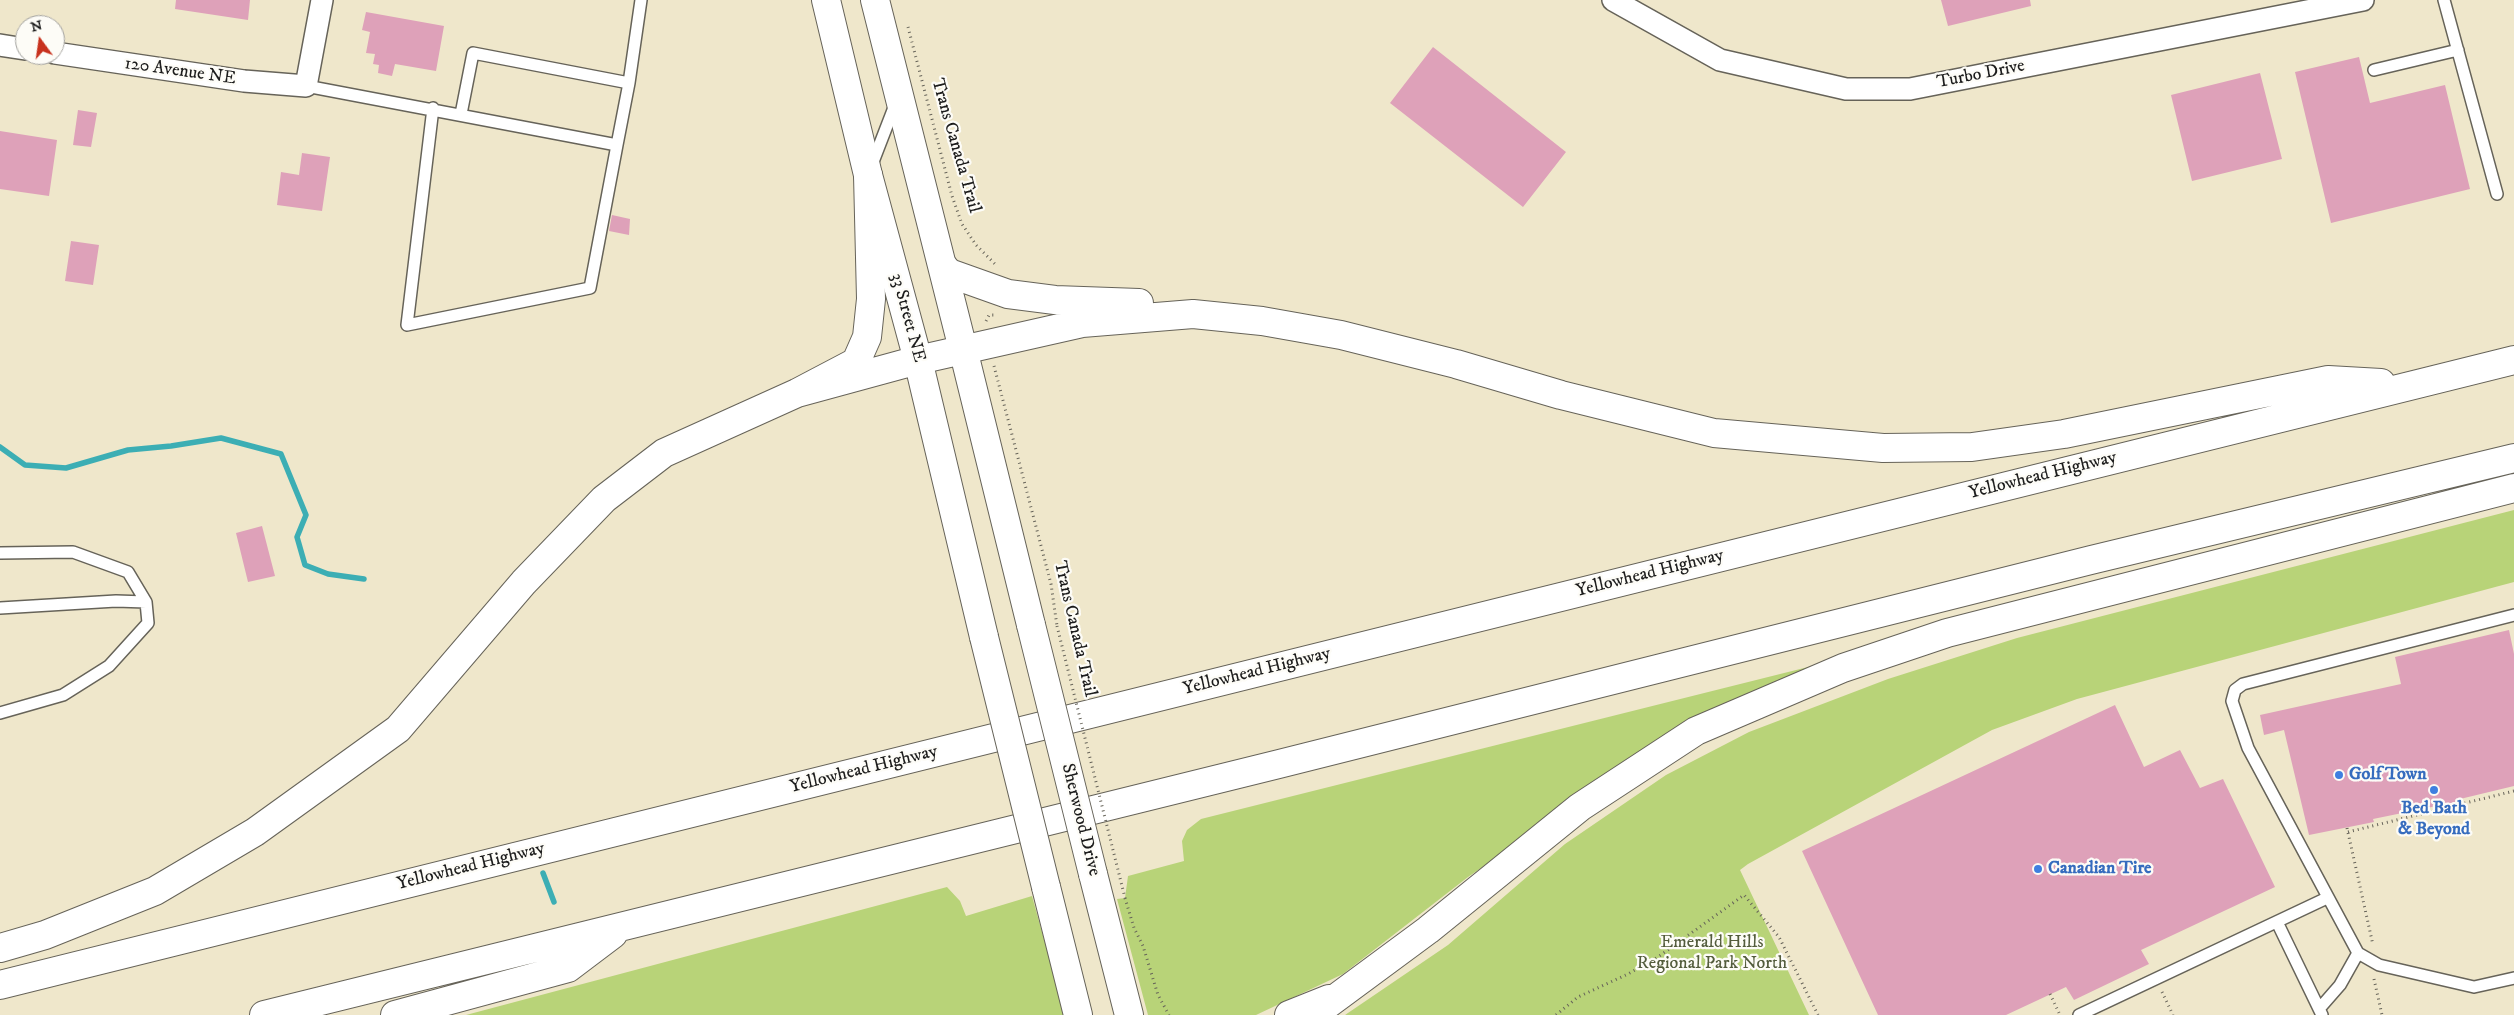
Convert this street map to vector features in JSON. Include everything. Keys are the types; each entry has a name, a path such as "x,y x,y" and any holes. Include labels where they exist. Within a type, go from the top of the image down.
{"main road":[{"name":"33 Street NE","path":"826,0 868,175 918,360 984,637 1078,1015"},
{"path":"875,0 963,349 1044,625"},
{"path":"0,948 45,935 155,891 255,832 398,729 524,582 604,499 664,453 797,393 856,362 867,337 871,299 872,262 868,175"},
{"path":"943,266 949,273 1008,294 1055,300 1167,303 1193,314"},
{"path":"797,393 918,360 1082,322 1193,314 1262,320 1341,335 1456,364 1561,395 1714,433 1883,448 1972,447 2064,434 2328,380 2410,385"},
{"name":"Yellowhead Highway","path":"0,985 2514,360"},
{"path":"264,1015 622,928 2081,562 2514,458"},
{"path":"1314,1015 1428,930 1580,807 1696,731 1843,668 1948,633 2514,488"},
{"name":"Sherwood Drive","path":"1044,625 1093,874 1129,1015"},
{"path":"395,1015 568,968 622,928"},
{"path":"1289,1015 1351,989"}],"street":[{"path":"306,86 322,0"},
{"name":"Turbo Drive","path":"1612,0 1720,60 1846,89 1910,88 2363,0"},
{"path":"0,45 15,47"},
{"name":"120 Avenue NE","path":"65,54 244,81 306,86"}],"lane":[{"path":"433,108 407,325 590,288 629,83 641,0"},
{"path":"2444,0 2497,194"},
{"path":"2374,70 2458,50"},
{"path":"461,114 473,54 629,83"},
{"path":"306,86 433,108 617,145"},
{"path":"868,175 900,94"},
{"path":"0,553 73,552 128,572 146,602 148,623 109,666 63,695 0,713"},
{"path":"0,608 116,601 146,602"},
{"path":"2514,615 2243,684 2236,690 2232,701 2248,748 2358,953 2374,962 2439,981 2474,987 2514,978"},
{"path":"2079,1015 2327,898"},
{"path":"2277,922 2320,1012 2340,985 2358,953"}],"path":[{"name":"Trans Canada Trail","path":"905,19 952,196 962,224 976,245 997,266"},
{"name":"Trans Canada Trail","path":"994,366 1051,584 1044,625 1134,928 1144,946 1158,995 1169,1015"},
{"path":"2382,1015 2374,980 2374,946 2348,830 2514,791"},
{"path":"1556,1015 1578,997 1628,974 1658,957 1744,896 1779,937 1818,1015"},
{"path":"2050,994 2060,1015"}],"green space":[{"name":"Emerald Hills Regional Park North","path":"2514,510 2514,582 2077,699 1992,730 1748,864 1740,870 1809,1015 1345,1015 1448,945 1565,844 1666,775 1749,732 1888,679 2017,638"},
{"path":"1880,649 1821,671 1519,842 1468,877 1343,974 1256,1015 1148,1015 1117,899 1125,898 1128,876 1184,861 1182,841 1187,830 1201,819"},
{"path":"947,887 960,901 966,916 1032,896 1065,1015 466,1015"}],"building":[{"path":"176,0 250,0 248,20 175,9"},
{"path":"1941,0 2030,0 2031,6 1948,26"},
{"path":"366,12 444,26 436,71 395,64 392,76 378,73 379,65 373,64 375,54 366,53 370,32 362,30"},
{"path":"1433,47 1566,152 1523,207 1390,103"},
{"path":"2359,57 2370,103 2445,85 2470,189 2331,223 2295,72"},
{"path":"2260,73 2282,159 2192,181 2171,95"},
{"path":"78,110 97,113 91,147 73,145"},
{"path":"0,131 57,140 49,196 0,189"},
{"path":"302,153 330,157 322,211 277,205 281,172 299,175"},
{"path":"612,215 630,219 629,235 609,231"},
{"path":"71,241 99,245 93,285 65,281"},
{"path":"262,526 275,576 248,582 236,533"},
{"path":"2509,630 2514,654 2514,786 2460,799 2461,801 2373,819 2374,822 2309,835 2284,730 2264,735 2260,715 2401,684 2395,657"},
{"name":"Canadian Tire","path":"2115,705 2144,767 2180,750 2200,788 2223,779 2275,887 2141,950 2149,964 2074,1000 2066,987 2006,1015 1878,1015 1802,851"}],"waterway":[{"path":"0,447 25,465 66,468 128,450 171,446 221,438 281,454 306,515 297,537 305,565 328,574 364,579"},
{"path":"543,873 554,902"}],"place":[{"name":"Golf Town","path":"2339,775"},
{"name":"Bed Bath & Beyond","path":"2434,790"},
{"name":"Canadian Tire","path":"2038,869"}]}
